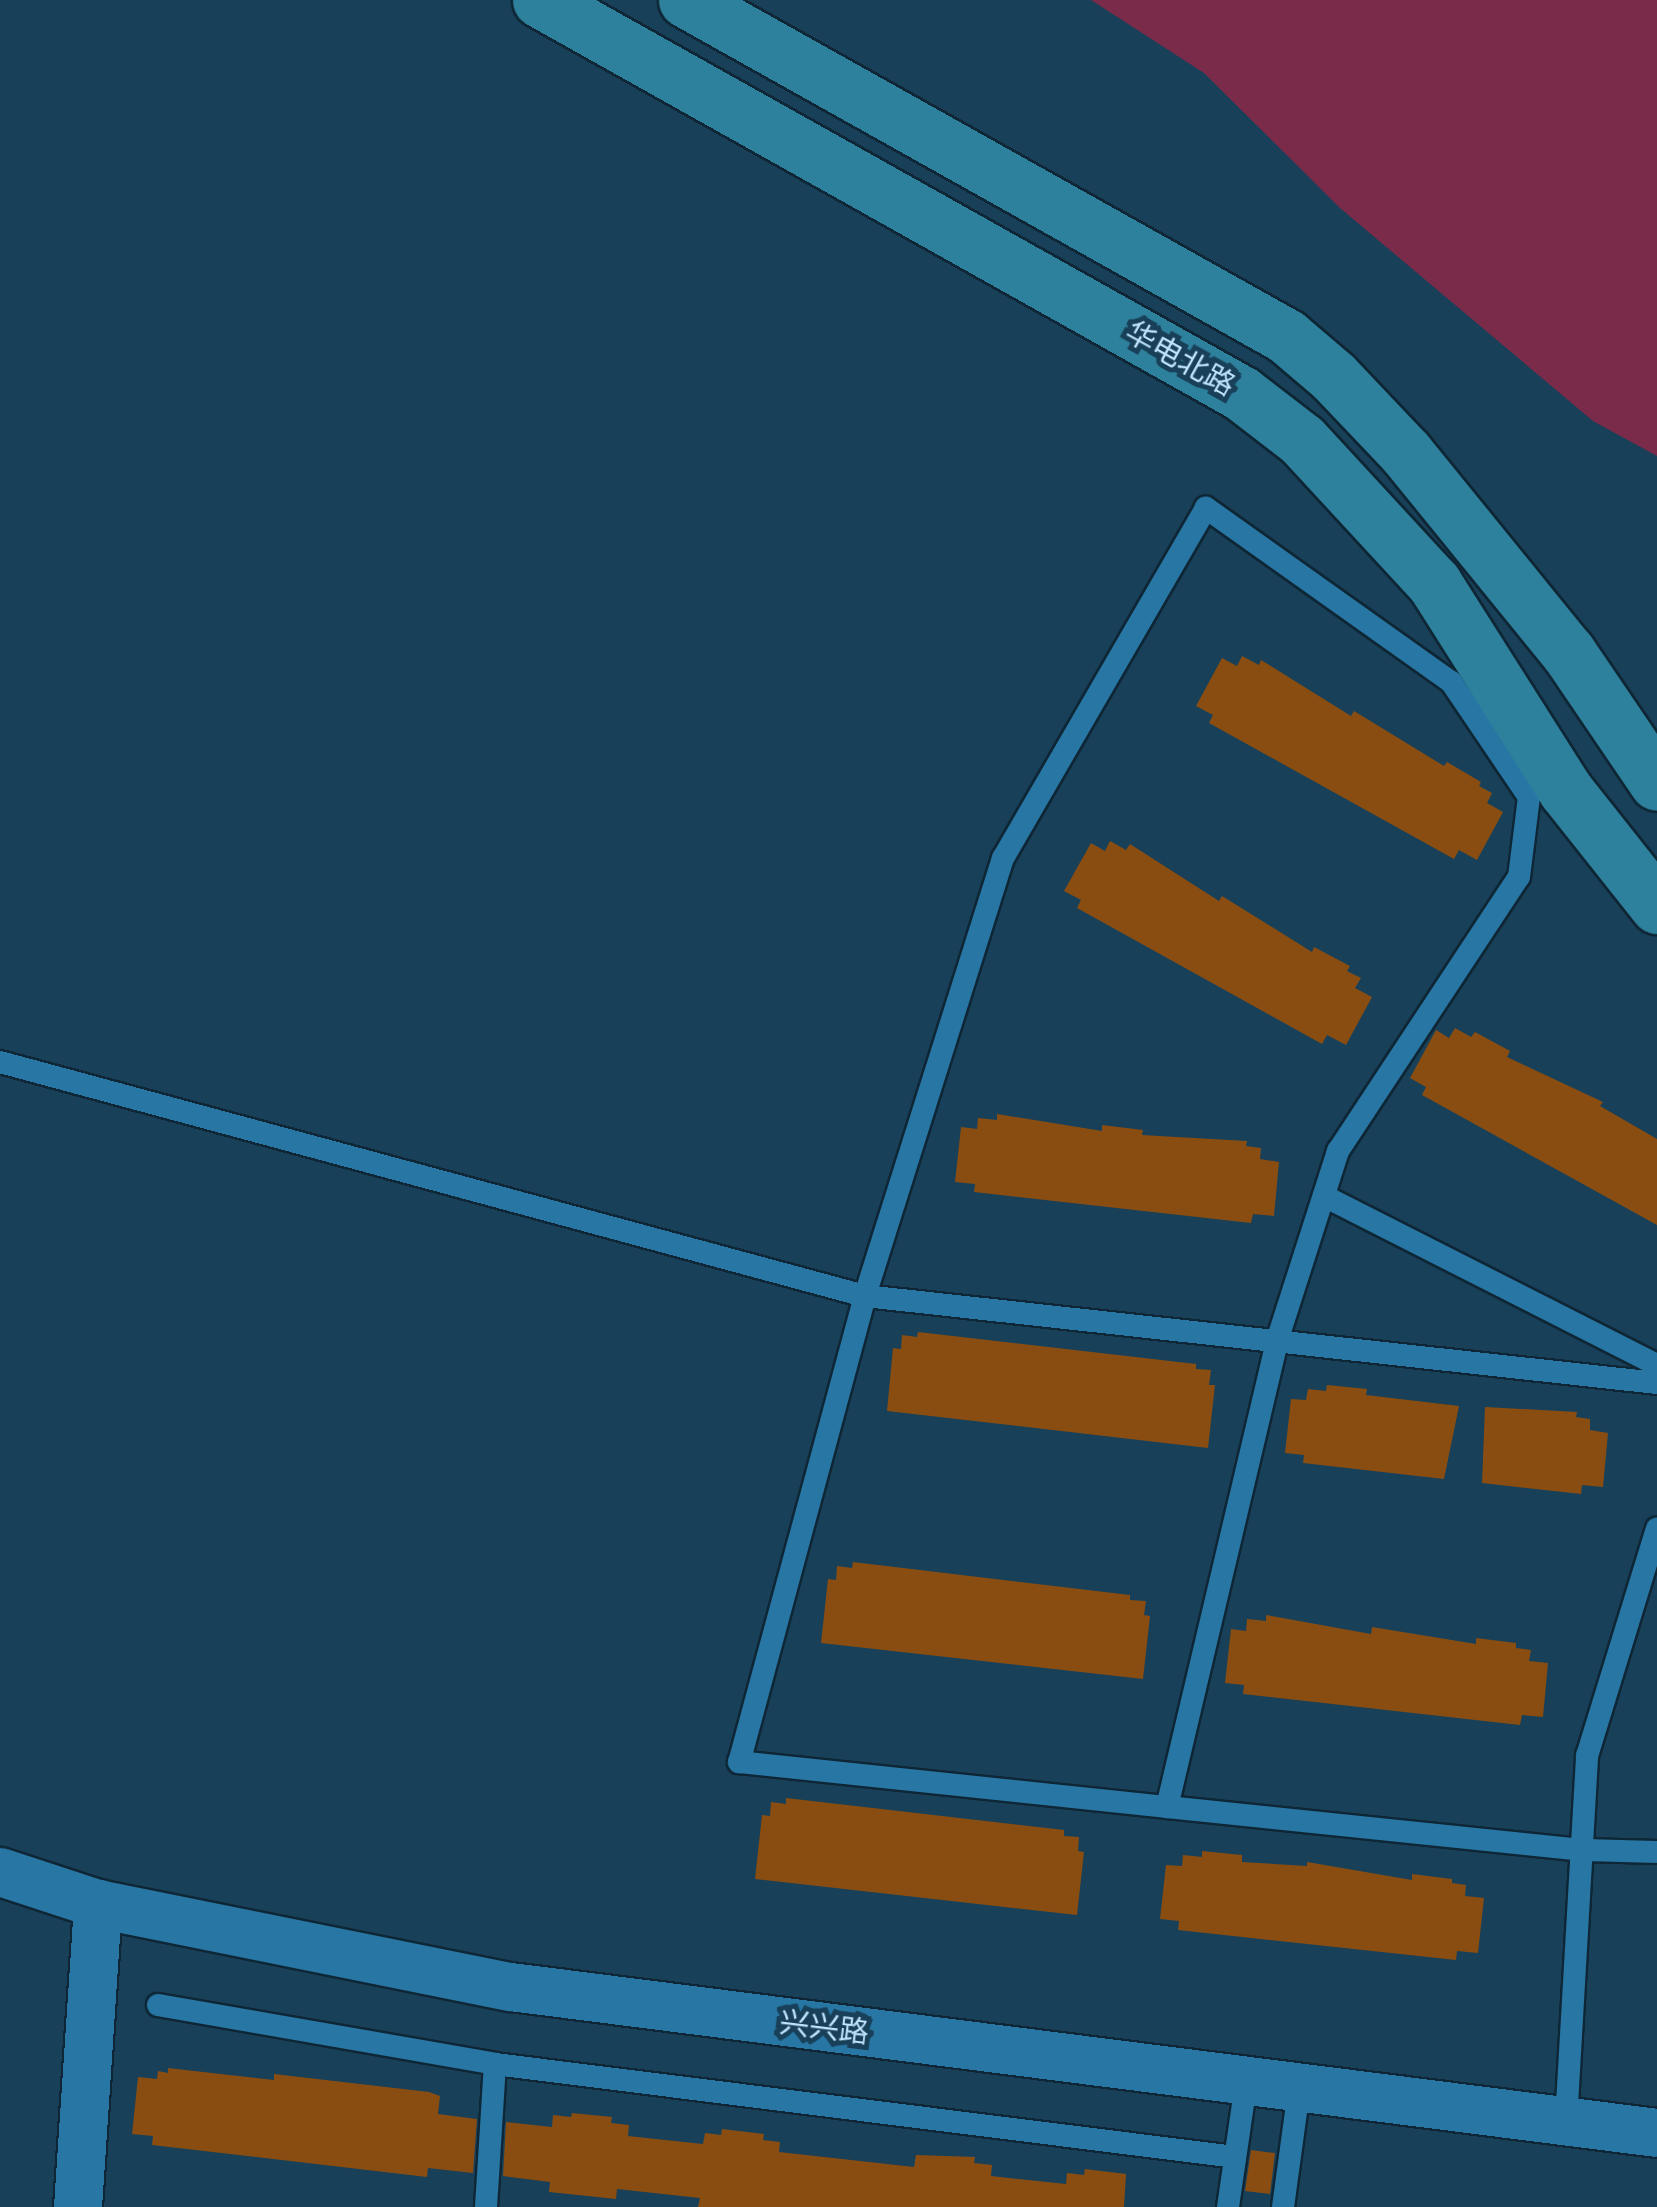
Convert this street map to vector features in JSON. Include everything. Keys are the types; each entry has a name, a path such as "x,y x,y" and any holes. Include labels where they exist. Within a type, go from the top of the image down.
{"main road":[{"name":"华电北路","path":"540,0 1242,393 1302,440 1434,583 1566,791 1657,906"},
{"path":"686,0 1286,336 1333,376 1406,453 1568,652 1657,782"}],"street":[{"name":"兴兴路","path":"0,1872 98,1904 511,1988 1657,2133"},
{"path":"78,2207 98,1904"}],"lane":[{"path":"1167,1807 1278,1341 1338,1151 1519,877 1529,797 1450,682 1206,508 1003,858 864,1296 739,1762 1167,1807 1584,1850 1657,1852"},
{"path":"0,1062 864,1296 1657,1383"},
{"path":"1324,1196 1657,1366"},
{"path":"1566,2122 1587,1756 1657,1529"},
{"path":"158,2005 496,2064 1235,2157"},
{"path":"486,2207 496,2064"},
{"path":"1228,2207 1246,2084"},
{"path":"1282,2207 1299,2090"}],"shaded area":[{"path":"1091,0 1657,0 1657,456 1593,421 1340,208 1204,73"}],"building":[{"path":"1242,656 1259,665 1261,660 1351,716 1354,711 1444,766 1447,762 1481,782 1479,786 1492,793 1487,803 1503,812 1477,860 1459,850 1454,859 1209,723 1213,715 1196,706 1222,658 1237,666"},
{"path":"1110,841 1126,850 1130,844 1219,901 1222,896 1312,952 1314,947 1350,966 1347,971 1361,978 1355,988 1372,997 1346,1045 1327,1035 1322,1044 1077,908 1081,900 1064,891 1091,843 1105,851"},
{"path":"1455,1028 1471,1037 1475,1032 1510,1051 1507,1057 1603,1102 1600,1106 1657,1139 1657,1225 1422,1095 1426,1087 1410,1078 1436,1030 1449,1038"},
{"path":"997,1114 1102,1131 1102,1125 1143,1130 1142,1135 1247,1141 1246,1146 1261,1148 1260,1159 1279,1162 1274,1216 1253,1214 1251,1223 974,1192 975,1184 955,1182 961,1127 977,1129 978,1118 997,1120"},
{"path":"918,1332 1196,1364 1196,1369 1211,1370 1209,1385 1215,1385 1208,1448 887,1411 893,1348 901,1349 902,1335 917,1337"},
{"path":"1327,1385 1367,1389 1366,1395 1459,1406 1444,1479 1303,1463 1304,1455 1285,1453 1291,1399 1306,1400 1308,1389 1326,1391"},
{"path":"1485,1407 1577,1412 1576,1417 1590,1419 1590,1430 1608,1433 1603,1487 1582,1485 1581,1494 1482,1483"},
{"path":"853,1562 1130,1595 1130,1600 1146,1601 1144,1615 1150,1616 1143,1679 821,1643 828,1579 836,1580 837,1566 852,1568"},
{"path":"1266,1615 1371,1634 1372,1627 1476,1644 1476,1638 1516,1643 1516,1648 1531,1650 1529,1661 1548,1663 1543,1717 1522,1715 1520,1725 1243,1694 1244,1685 1225,1683 1231,1629 1246,1631 1247,1619 1266,1621"},
{"path":"786,1798 1064,1830 1064,1836 1079,1837 1078,1851 1084,1852 1077,1915 755,1879 762,1815 770,1816 771,1802 786,1804"},
{"path":"1202,1851 1242,1855 1242,1862 1307,1866 1307,1862 1412,1880 1412,1874 1452,1879 1452,1883 1466,1885 1465,1896 1484,1898 1478,1953 1457,1951 1456,1960 1178,1930 1179,1921 1160,1919 1166,1865 1182,1866 1183,1855 1202,1857"},
{"path":"168,2068 274,2080 274,2074 429,2092 440,2096 438,2114 477,2119 473,2173 428,2168 427,2177 152,2145 153,2136 132,2134 138,2077 157,2079 158,2071 168,2073"},
{"path":"572,2113 612,2117 611,2123 629,2125 628,2136 703,2144 705,2133 721,2135 722,2129 764,2134 763,2140 780,2142 779,2152 914,2167 916,2155 975,2157 974,2163 992,2165 991,2176 1066,2184 1067,2173 1084,2175 1085,2169 1126,2174 1124,2207 698,2207 700,2198 617,2189 616,2199 549,2192 550,2182 503,2176 506,2122 552,2127 553,2115 571,2117"},
{"path":"1251,2150 1275,2153 1270,2194 1245,2191"}]}
